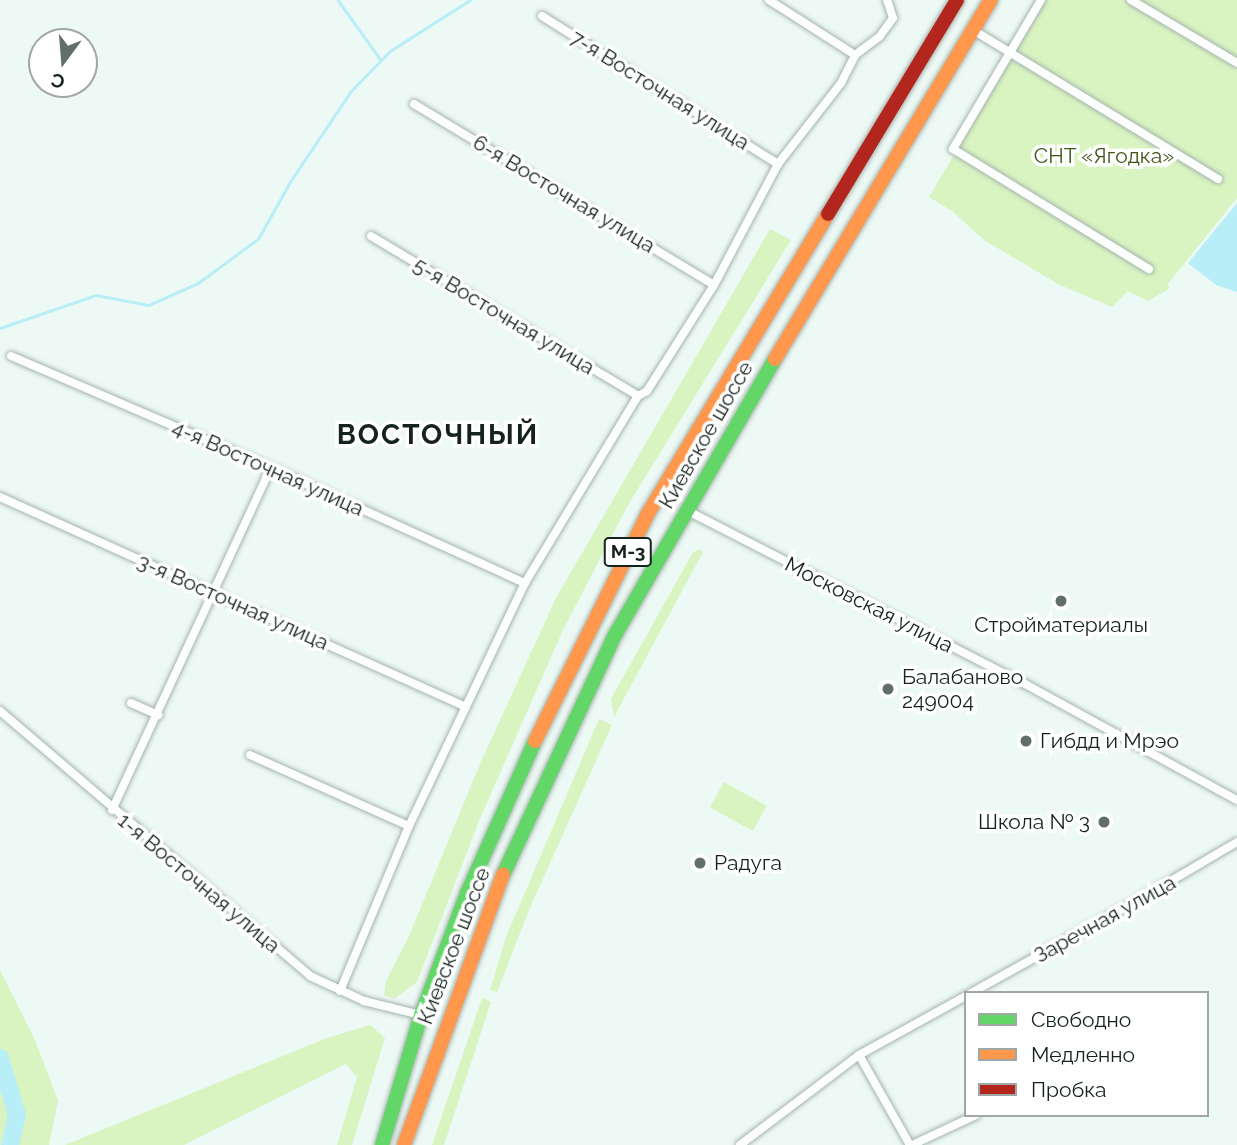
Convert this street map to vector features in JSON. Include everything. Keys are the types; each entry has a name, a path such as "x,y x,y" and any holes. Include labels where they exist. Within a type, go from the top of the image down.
{"highway":[{"name":"Киевское шоссе","path":"382,1145 421,1015 467,893 556,693 647,515 957,0"},
{"name":"Киевское шоссе","path":"404,1145 490,904 581,703 615,635 848,234 991,0"},
{"path":"556,693 558,708 566,712 581,703"}],"street":[{"path":"769,0 855,55"},
{"path":"340,990 409,826 525,583 638,396 646,391 714,285 778,163 841,83 855,55 880,36 893,18 887,0"},
{"path":"1041,0 953,149 1149,269"},
{"path":"1131,0 1237,63"},
{"name":"7-я Восточная улица","path":"542,16 778,163"},
{"path":"973,30 1218,179"},
{"name":"6-я Восточная улица","path":"414,104 714,285"},
{"name":"5-я Восточная улица","path":"371,236 638,396"},
{"name":"4-я Восточная улица","path":"11,356 271,468 525,583"},
{"path":"112,810 271,468"},
{"name":"3-я Восточная улица","path":"0,497 466,707"},
{"name":"Московская улица","path":"687,510 1025,684 1237,800"},
{"path":"131,704 158,715"},
{"name":"1-я Восточная улица","path":"0,711 112,810 310,976 364,1001 421,1015"},
{"path":"250,755 409,826"},
{"name":"Заречная улица","path":"975,991 1237,842"},
{"path":"740,1145 859,1055 964,997"},
{"path":"859,1055 911,1145 972,1117"}],"green space":[{"name":"СНТ «Ягодка»","path":"1046,0 1237,0 1237,198 1167,285 1170,288 1148,301 1128,291 1112,307 1060,285 984,240 952,211 929,197"},
{"path":"770,229 791,240 628,505 563,630 479,821 417,982 394,999 384,995 386,981 409,936 480,764 556,598"},
{"path":"698,549 703,552 614,717 611,699 692,554"},
{"path":"599,719 612,725 529,910 497,992 490,990 506,937"},
{"path":"724,782 767,806 753,831 710,807"},
{"path":"0,970 35,1040 58,1101 49,1145 0,1145"},
{"path":"482,998 491,1002 444,1145 432,1145"},
{"path":"370,1025 385,1038 352,1145 337,1145 357,1077 346,1064 184,1145 65,1145 327,1038"}],"water":[{"path":"1237,203 1237,292 1216,285 1188,263"}],"waterway":[{"path":"338,0 381,60"},
{"path":"0,328 96,295 149,305 198,283 258,239 290,182 351,91 390,51 470,0"},
{"path":"0,1058 17,1115 10,1145"}],"traffic: fast":[{"path":"503,875 615,635 775,359"},
{"path":"382,1145 421,1015 467,893 535,741"}],"traffic: slow":[{"path":"775,359 991,0"},
{"path":"535,741 647,515 828,214"},
{"path":"404,1145 503,875"}],"traffic: jam":[{"path":"828,214 957,0"}],"place":[{"name":"Стройматериалы","path":"1061,601"},
{"name":"Балабаново 249004","path":"888,689"},
{"name":"Гибдд и Мрэо","path":"1026,741"},
{"name":"Школа № 3","path":"1104,822"},
{"name":"Радуга","path":"700,863"}],"district":[{"name":"ВОСТОЧНЫЙ","path":"438,435"}]}
